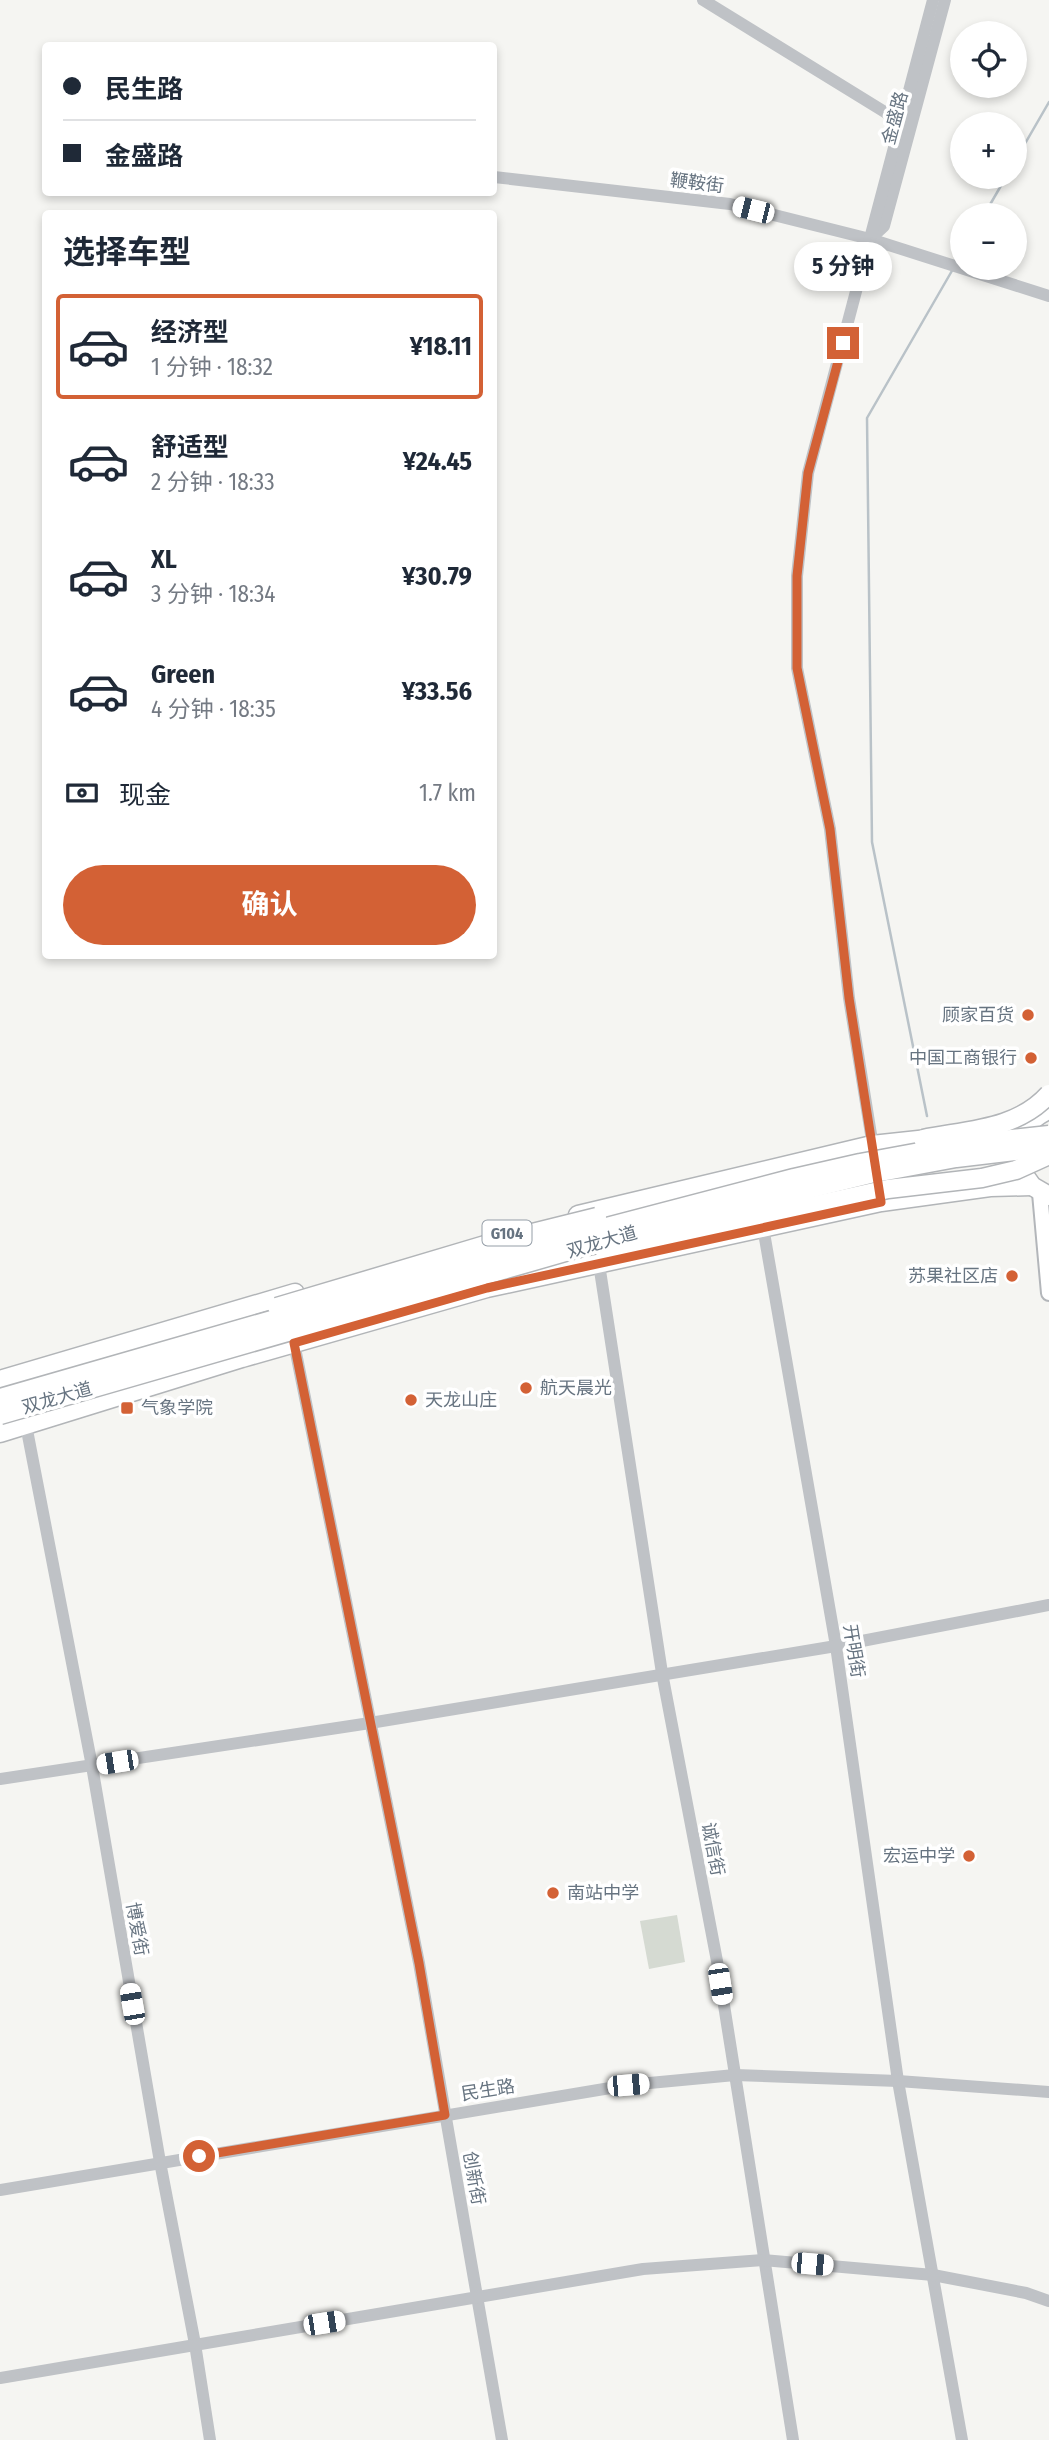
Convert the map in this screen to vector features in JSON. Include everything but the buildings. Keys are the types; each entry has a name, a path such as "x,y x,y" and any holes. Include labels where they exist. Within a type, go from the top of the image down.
{"highway":[{"path":"153,1353 275,1308 492,1243 810,1164 952,1133 994,1128 1016,1117 1049,1094"},
{"path":"1040,1192 1023,1174 1019,1145 1032,1120 1049,1110"},
{"name":"双龙大道","path":"0,1380 454,1246 872,1145 1024,1131"},
{"name":"双龙大道","path":"0,1398 477,1261 794,1178 963,1144 1049,1135"},
{"name":"双龙大道","path":"0,1415 638,1231 870,1174 956,1158 1049,1147"},
{"path":"482,1276 561,1262 888,1189 982,1178 1016,1170 1049,1155"},
{"name":"双龙大道","path":"0,1433 294,1343 487,1288 881,1202 990,1187 1040,1192"}],"main road":[{"path":"1040,1192 1049,1293"}],"street":[{"path":"703,0 901,122"},
{"name":"金盛路","path":"881,1202 849,998 830,829 797,668 797,576 808,473 933,0"},
{"name":"金盛路","path":"870,239 884,226 945,0"},
{"name":"鞭鞍街","path":"497,177 730,204 870,239 1049,296"},
{"name":"开明街","path":"763,1227 836,1646 898,2081 962,2440"},
{"name":"诚信街","path":"599,1264 662,1673 717,1961 793,2440"},
{"name":"创新街","path":"294,1343 411,1923 502,2440"},
{"name":"博爱街","path":"26,1425 92,1766 160,2162 195,2344 209,2440"},
{"path":"0,1779 370,1723 836,1646 1049,1605"},
{"name":"民生路","path":"0,2190 628,2085 735,2075 898,2081 1049,2092"},
{"path":"0,2378 643,2269 763,2260 933,2275 1049,2301"}],"shaded area":[{"path":"677,1915 685,1962 649,1969 640,1921"}],"waterway":[{"path":"1027,140 1049,102"},
{"path":"991,203 999,189"},
{"path":"927,1116 872,842 867,418 950,274"}],"place":[{"name":"顾家百货","path":"1028,1015"},
{"name":"中国工商银行","path":"1031,1058"},
{"name":"苏果社区店","path":"1012,1276"},
{"name":"航天晨光","path":"526,1388"},
{"name":"天龙山庄","path":"411,1400"},
{"name":"气象学院","path":"127,1408"},
{"name":"宏运中学","path":"969,1856"},
{"name":"南站中学","path":"553,1893"}],"route":[{"path":"199,2156 445,2115 419,1963 294,1343 487,1288 881,1202 849,998 830,829 797,668 797,576 808,473 843,343"}]}
